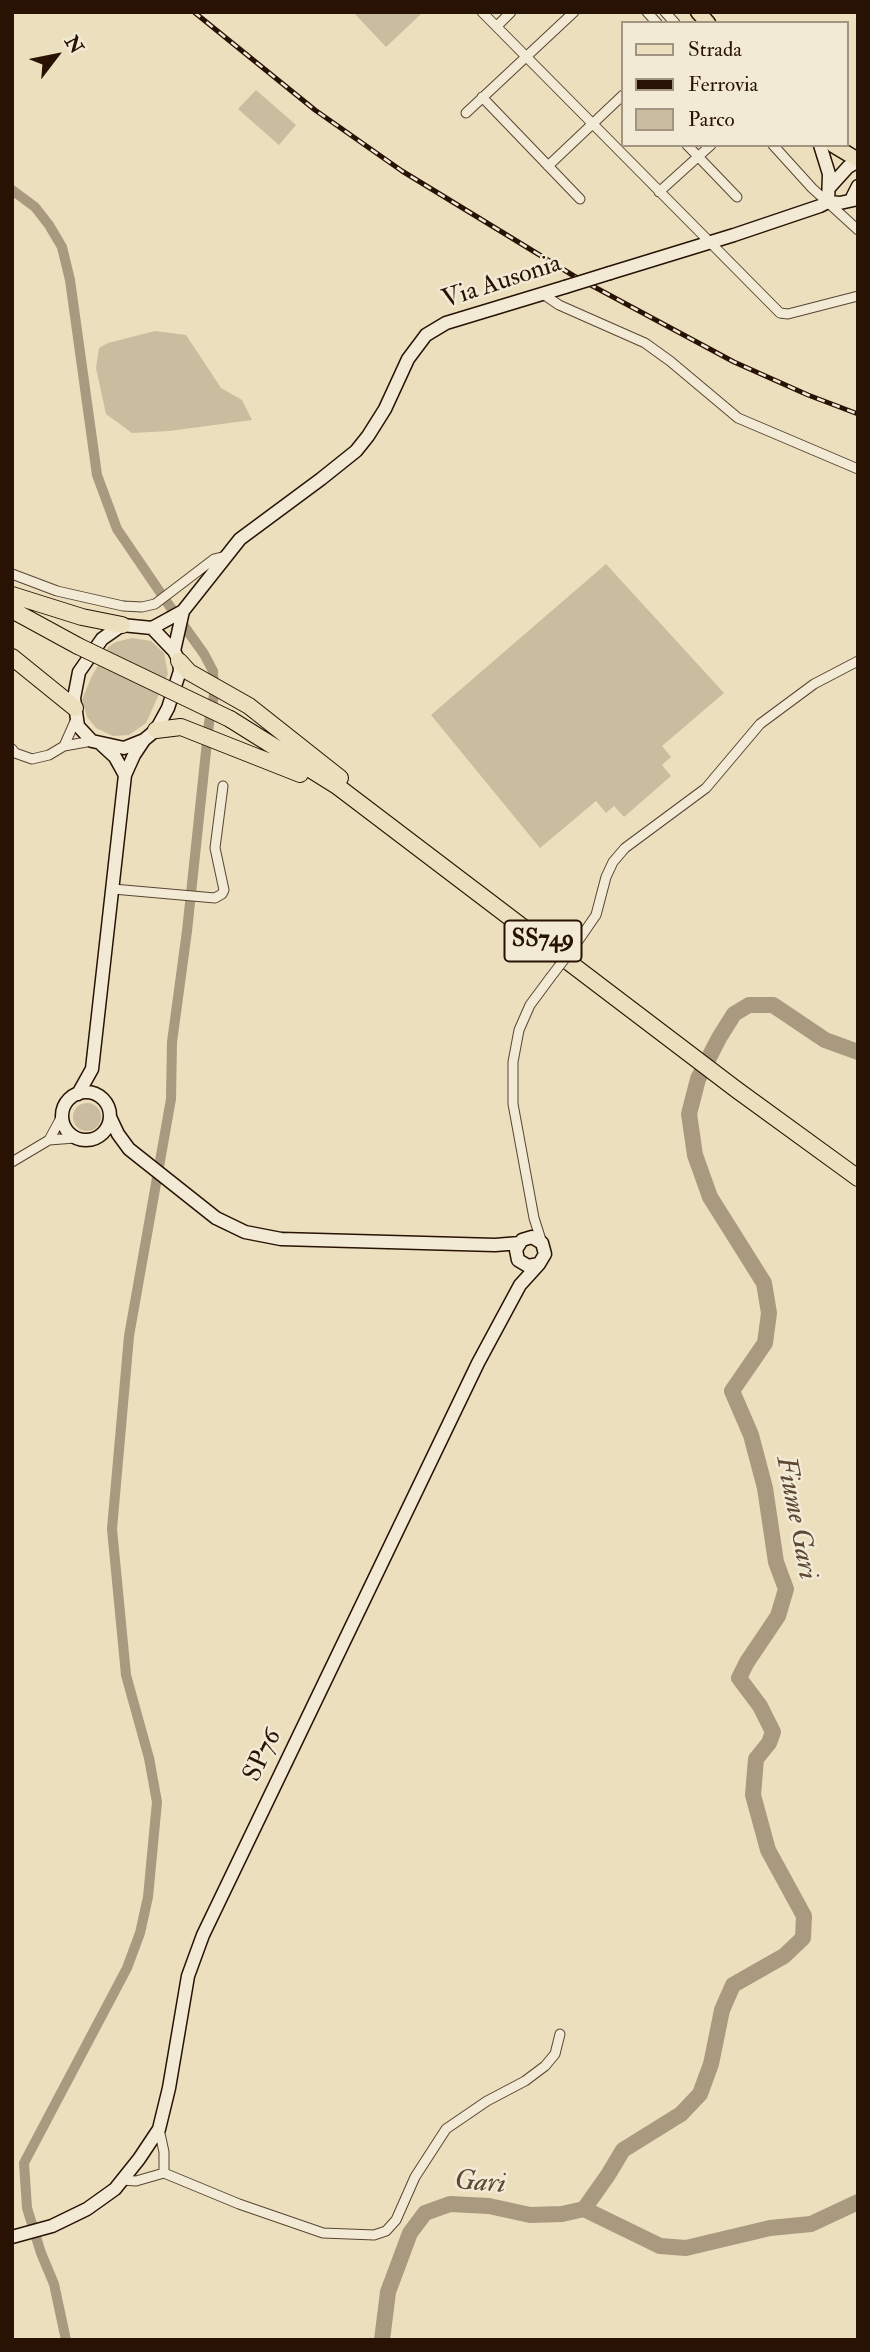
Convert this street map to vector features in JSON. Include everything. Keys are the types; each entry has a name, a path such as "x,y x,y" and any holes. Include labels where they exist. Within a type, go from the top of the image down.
{"highway":[{"path":"12,596 82,617 122,625"},
{"name":"SS749","path":"12,610 79,646 230,719 337,786 737,1090 858,1178"},
{"name":"SS749","path":"12,622 79,646"},
{"path":"177,656 195,676 238,700 328,768 391,825"},
{"path":"12,657 76,712"},
{"path":"150,735 181,727 192,731 282,765 391,825"}],"main road":[{"path":"836,147 858,160"}],"street":[{"path":"482,12 708,243 783,314 858,296"},
{"path":"496,26 511,12"},
{"path":"467,113 574,12"},
{"path":"482,97 580,199"},
{"path":"548,166 622,97"},
{"path":"689,147 737,197"},
{"path":"659,192 709,147"},
{"path":"775,147 812,188 828,195 858,230"},
{"path":"821,147 827,162 828,195"},
{"name":"Via Ausonia","path":"152,628 183,611 226,556 255,526 356,451 385,409 408,359 426,335 446,323 820,206 848,167 858,160"},
{"name":"Via Ausonia","path":"828,195 840,203 855,200 858,187"},
{"path":"543,294 559,305 645,343 738,418 858,469"},
{"path":"12,574 57,591 123,606 142,607 155,604 214,559 226,556"},
{"name":"Via Ausonia","path":"177,656 183,611"},
{"path":"49,1140 67,1102 78,1094 92,1069 125,775 134,755 150,735 172,696 180,671 177,656 152,628 122,625 102,639 79,673 74,698 78,726 115,757 125,775"},
{"path":"495,1245 528,1266 539,1264 545,1254 534,1218 513,1094 513,1062 519,1030 530,1005 596,915 613,862 625,848 705,788 760,724 814,684 858,661"},
{"path":"64,746 76,712"},
{"path":"12,749 15,753 32,759 49,755 64,746 96,743 124,748 150,735"},
{"path":"113,889 218,896 224,890 215,848 223,786"},
{"path":"92,1069 110,1117 129,1150 216,1218 245,1231 281,1239 495,1245 533,1237 542,1243"},
{"path":"78,1094 92,1093 104,1100"},
{"path":"62,1116 66,1129 75,1138"},
{"path":"94,1139 106,1131 110,1117"},
{"path":"12,1162 49,1140 94,1139 129,1150"},
{"path":"520,1286 516,1250 534,1218"},
{"name":"SP76","path":"18,2236 52,2226 87,2209 115,2189 159,2129 169,2088 188,1976 203,1935 478,1363 520,1286 539,1264"},
{"path":"122,2180 136,2181 164,2173 239,2204 323,2233 374,2235 386,2231 396,2220 415,2177 446,2129 487,2101 526,2081 545,2066 555,2054 560,2034"},
{"path":"159,2129 164,2152 164,2173"}],"green space":[{"path":"353,12 423,12 386,47"},
{"path":"256,90 296,125 279,145 238,109"},
{"path":"155,331 186,335 221,388 242,400 252,420 132,433 106,414 96,368 99,348 108,343"},
{"path":"606,564 724,693 662,746 671,757 662,765 671,776 624,817 614,806 606,813 596,801 540,848 431,715"},
{"path":"132,638 151,641 164,653 168,674 146,723 129,735 113,736 96,728 87,717 82,700 108,647"},
{"path":"87,1103 97,1107 101,1117 97,1127 87,1131 77,1127 73,1117 77,1107"}],"waterway":[{"path":"12,190 35,207 62,247 70,280 97,475 117,529 162,595"},
{"path":"166,601 174,612"},
{"path":"66,2340 54,2284 27,2208 24,2163 127,1968 140,1933 148,1897 157,1802 149,1758 126,1675 112,1529 129,1336 171,1099 172,1042 214,695 213,671 184,626"},
{"name":"Fiume Gari","path":"584,2209 623,2150 681,2114 700,2094 711,2064 722,2010 733,1985 784,1956 803,1938 804,1916 768,1850 753,1795 756,1759 769,1743 773,1732 760,1706 739,1678 778,1616 786,1589 776,1562 765,1488 751,1435 732,1391 765,1343 769,1313 764,1283 710,1197 695,1155 689,1114 698,1079 719,1038 734,1014 749,1005 773,1005 825,1040 858,1052"},
{"path":"584,2209 660,2246 686,2248 770,2228 811,2224 858,2202"},
{"name":"Gari","path":"382,2340 388,2292 410,2233 425,2213 450,2204 489,2206 530,2215 562,2214 584,2209"}],"railway":[{"path":"194,12 315,110 402,171 574,276 734,362 858,414"}]}
